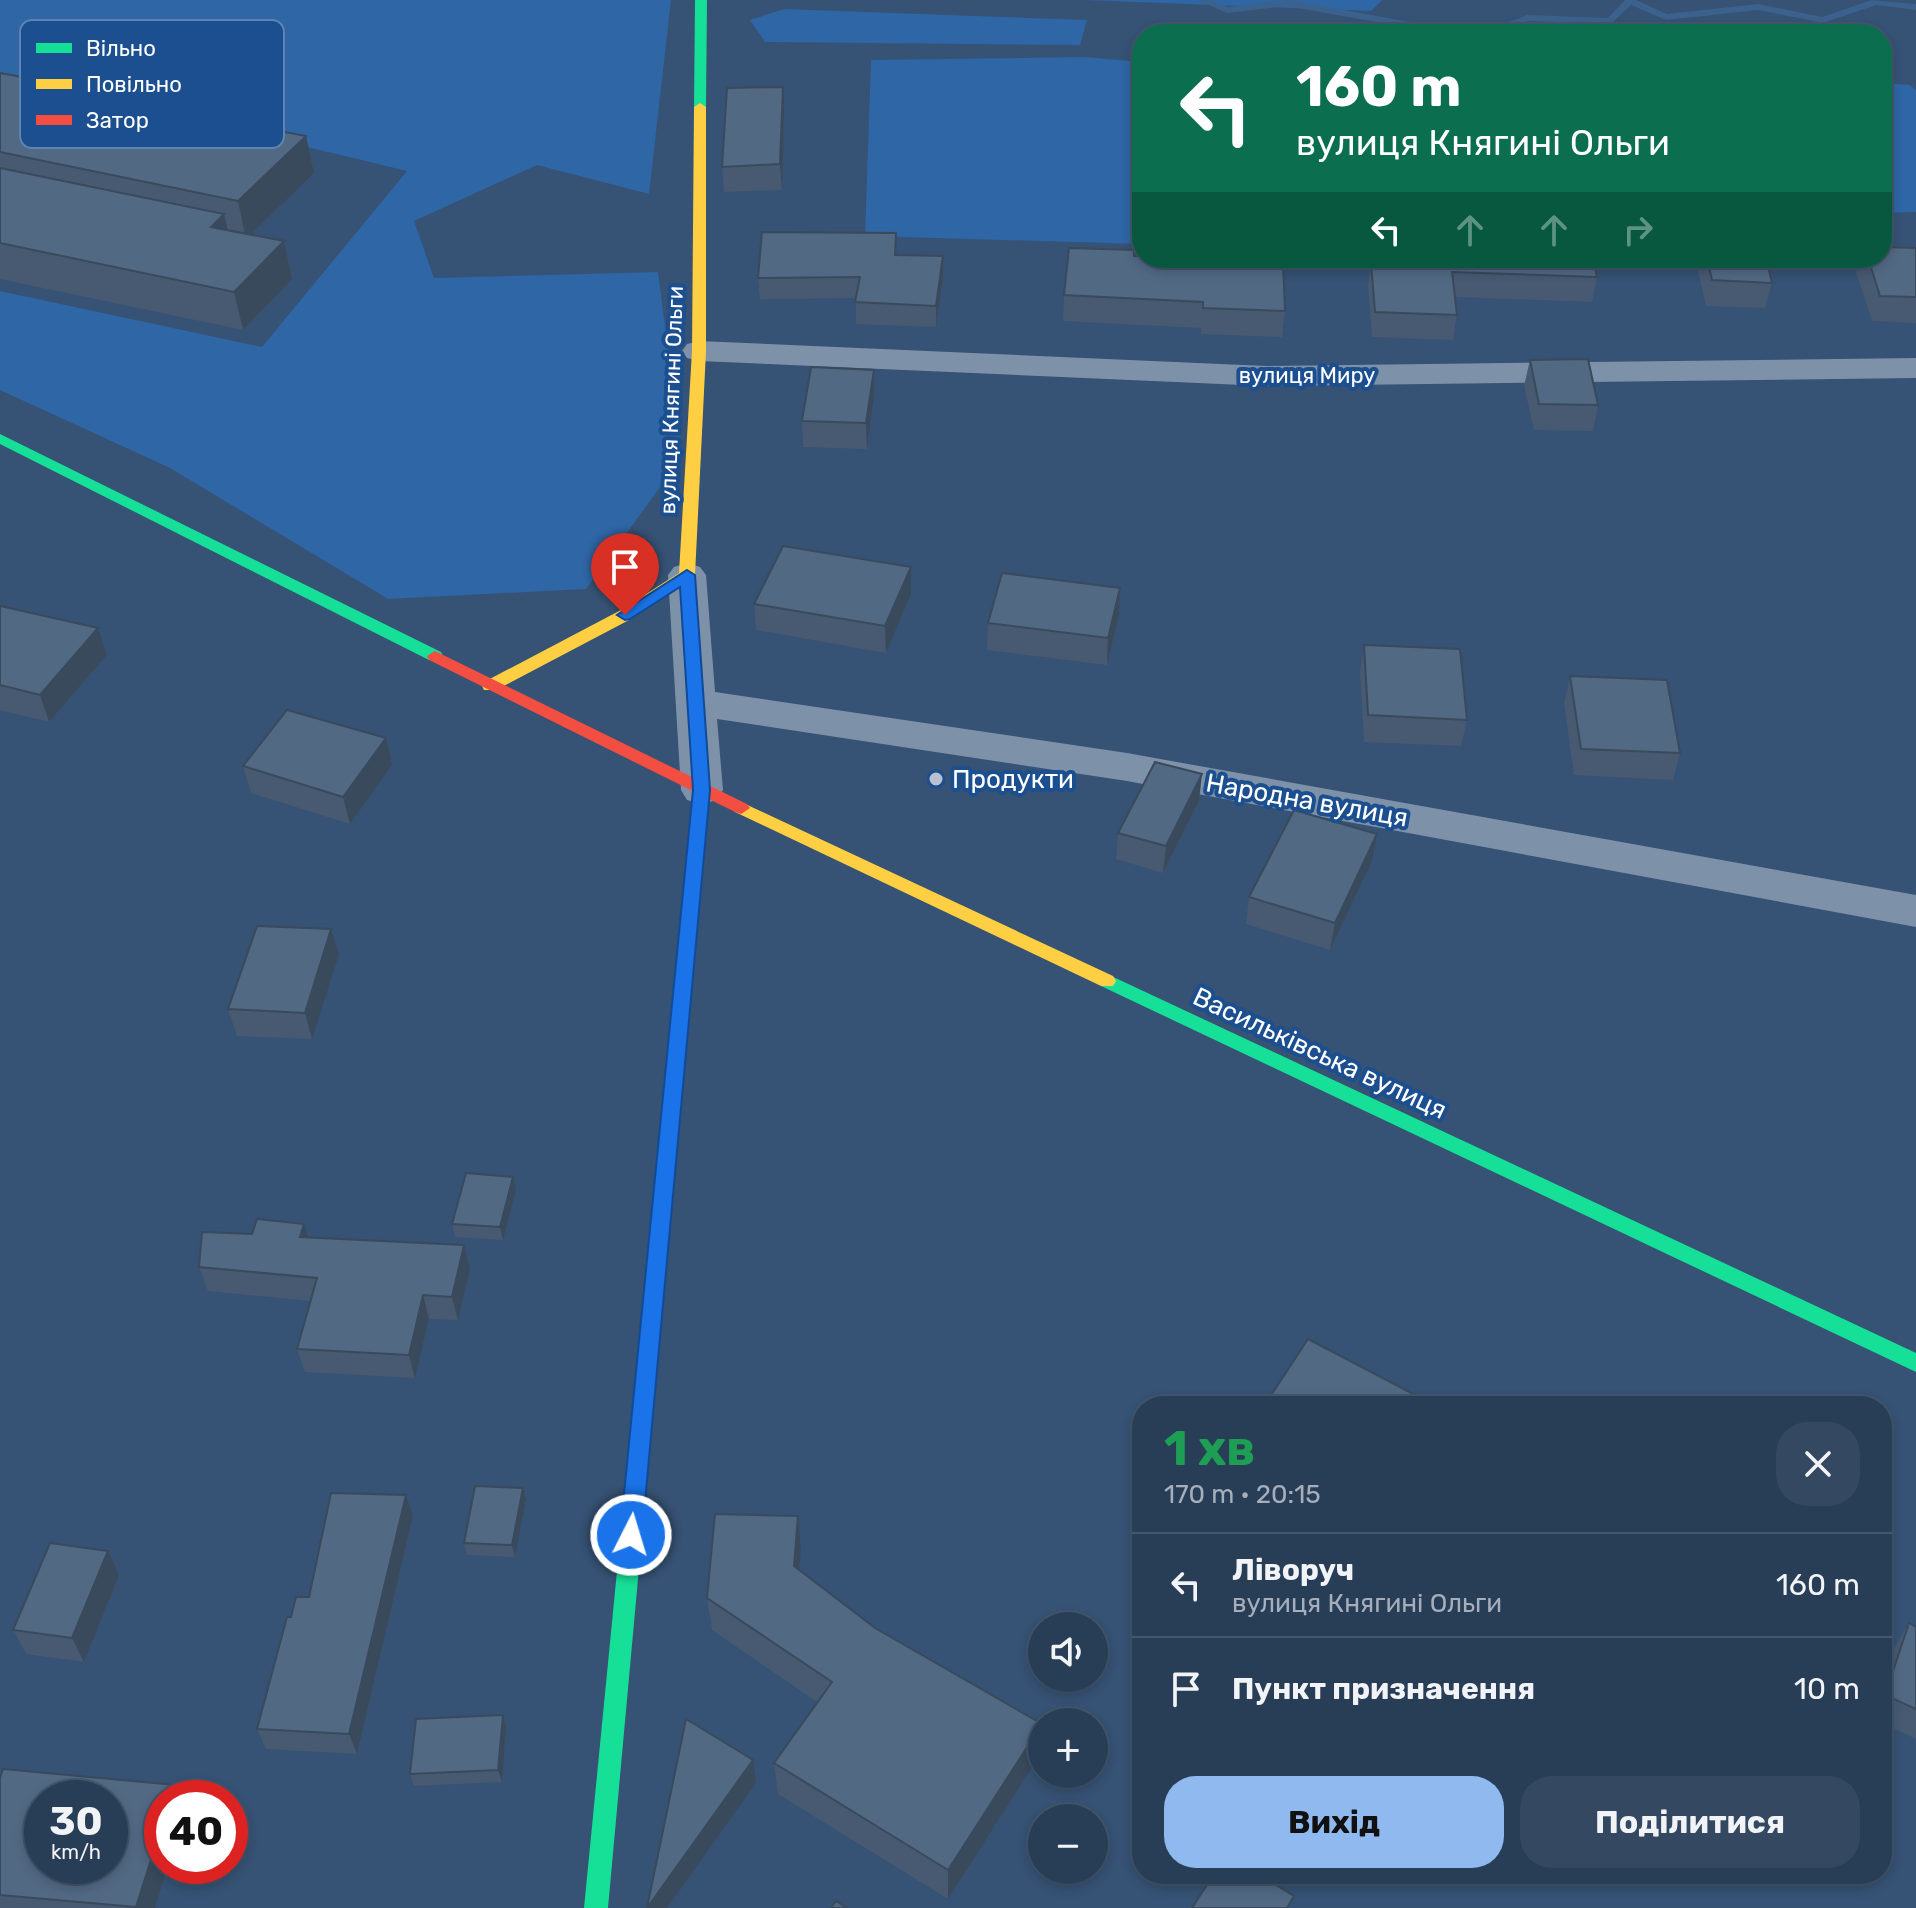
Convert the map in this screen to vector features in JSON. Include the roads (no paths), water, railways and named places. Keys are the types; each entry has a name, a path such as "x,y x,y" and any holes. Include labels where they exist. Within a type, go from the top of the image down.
{"street":[{"name":"вулиця Княгині Ольги","path":"687,575 699,351 701,0"},
{"name":"вулиця Миру","path":"699,351 1266,376 1916,368"},
{"name":"Васильківська вулиця","path":"0,438 702,790 1916,1363"},
{"path":"490,686 625,615 687,575 702,790 596,1908"},
{"name":"Народна вулиця","path":"695,702 1127,767 1916,911"}],"waterway":[{"path":"1202,0 1227,10 1287,3 1405,24"},
{"path":"1512,24 1527,18 1611,21 1630,1 1666,17 1758,7 1823,20 1875,2 1916,7"}],"place":[{"name":"Продукти","path":"936,779"}]}
